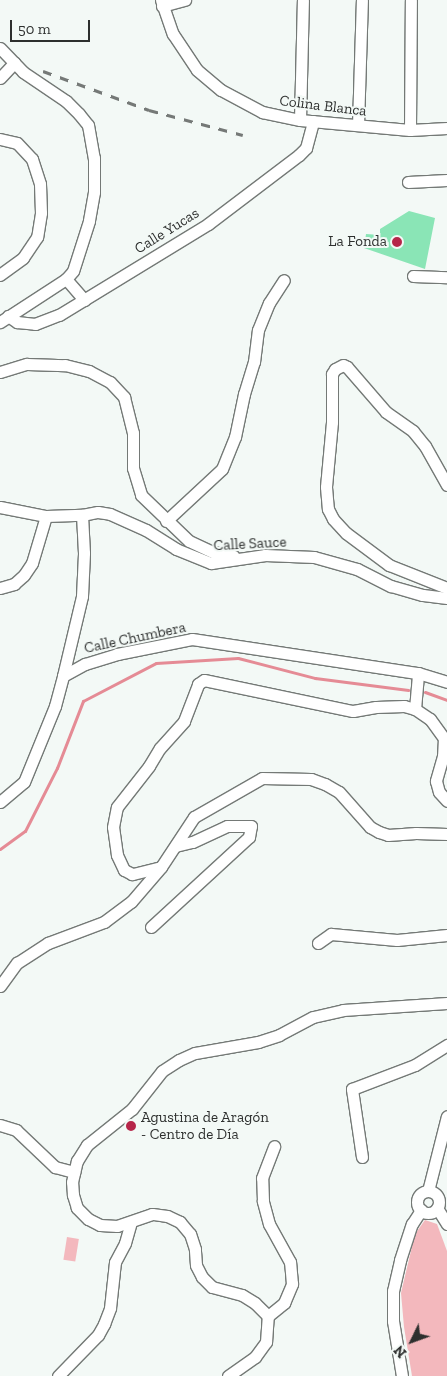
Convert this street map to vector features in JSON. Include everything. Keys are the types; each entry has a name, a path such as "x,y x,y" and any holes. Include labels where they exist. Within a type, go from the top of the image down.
{"street":[{"path":"161,3 185,0"},
{"path":"300,120 303,0"},
{"path":"358,126 362,0"},
{"path":"410,130 411,0"},
{"name":"Colina Blanca","path":"161,3 173,34 197,70 221,90 262,112 313,122 358,126 410,130 447,128"},
{"path":"0,48 34,81 58,96 79,114 88,125 92,141 94,192 89,221 78,261 66,279 4,319"},
{"path":"0,78 14,63"},
{"name":"Calle Yucas","path":"4,319 35,324 59,315 208,224 299,156 306,148 313,122"},
{"path":"0,139 17,143 32,159 40,184 41,213 37,237 23,258 0,275"},
{"path":"408,182 447,180"},
{"path":"413,276 447,277"},
{"path":"66,279 84,300"},
{"path":"166,521 222,470 235,437 244,394 254,362 258,330 269,303 284,280"},
{"path":"0,372 27,364 65,365 89,371 110,382 124,397 133,433 133,468 141,495 189,541 213,552 243,558"},
{"path":"447,485 425,446 412,430 386,412 346,367 342,365 335,369 332,374 332,422 326,487 328,508 333,519 346,533 389,565 447,588"},
{"name":"Calle Sauce","path":"0,508 46,516 82,515 98,512 110,514 146,530 176,549 212,563 265,555 314,557 357,569 399,588 423,595 447,598"},
{"path":"0,802 24,782 55,706 64,676 82,596 84,553 82,515"},
{"path":"0,588 14,584 24,575 32,563 46,516"},
{"name":"Calle Chumbera","path":"64,676 74,668 101,659 192,639 418,673 447,682"},
{"path":"415,709 418,673"},
{"path":"161,867 132,874 124,870 118,855 112,827 116,807 149,766 160,748 184,721 198,684 204,680 353,712 386,706 404,706 415,709 430,719 444,738 443,756 436,781 439,792 447,801"},
{"path":"0,972 48,943 104,922 131,902 161,867 194,817 262,778 311,779 325,784 339,792 370,827 388,835 416,833 447,834"},
{"path":"151,928 249,837 252,826 227,826 192,842 175,846"},
{"path":"318,942 331,934 397,940 447,935"},
{"path":"0,986 17,963"},
{"path":"268,1316 255,1303 242,1295 212,1287 202,1277 196,1264 195,1249 190,1234 180,1222 167,1216 152,1214 117,1226 100,1225 88,1219 77,1208 73,1195 74,1172 86,1146 132,1109 162,1071 179,1060 195,1053 258,1042 279,1035 313,1017 343,1010 447,1003"},
{"path":"362,1157 352,1089 415,1065 447,1045"},
{"path":"428,1191 447,1116"},
{"path":"0,1125 16,1130 56,1167 74,1172"},
{"path":"228,1376 249,1362 266,1342 268,1316 284,1303 292,1284 290,1262 269,1224 262,1201 262,1178 274,1146"},
{"path":"428,1191 438,1198 437,1208 447,1224"},
{"path":"421,1210 417,1201 423,1192 428,1191"},
{"path":"421,1210 432,1212 437,1208"},
{"path":"402,1376 393,1321 393,1291 400,1260 412,1224 421,1210"},
{"path":"58,1376 98,1335 104,1324 112,1301 115,1262 125,1243 131,1222"}],"shaded area":[{"path":"425,1220 437,1224 447,1251 447,1376 412,1376 404,1327 401,1293 415,1234"},
{"path":"67,1237 79,1239 75,1262 63,1260"}],"building":[{"name":"La Fonda","path":"409,211 435,218 425,269 364,248 366,234 380,235 380,229"}],"waterway":[{"path":"0,849 25,831 57,768 83,701 156,663 238,658 315,678 408,690"},
{"path":"425,692 447,700"}],"railway":[{"path":"43,71 149,110 243,135"}],"place":[{"name":"La Fonda","path":"397,242"},
{"name":"Agustina de Aragón - Centro de Día","path":"131,1126"}]}
